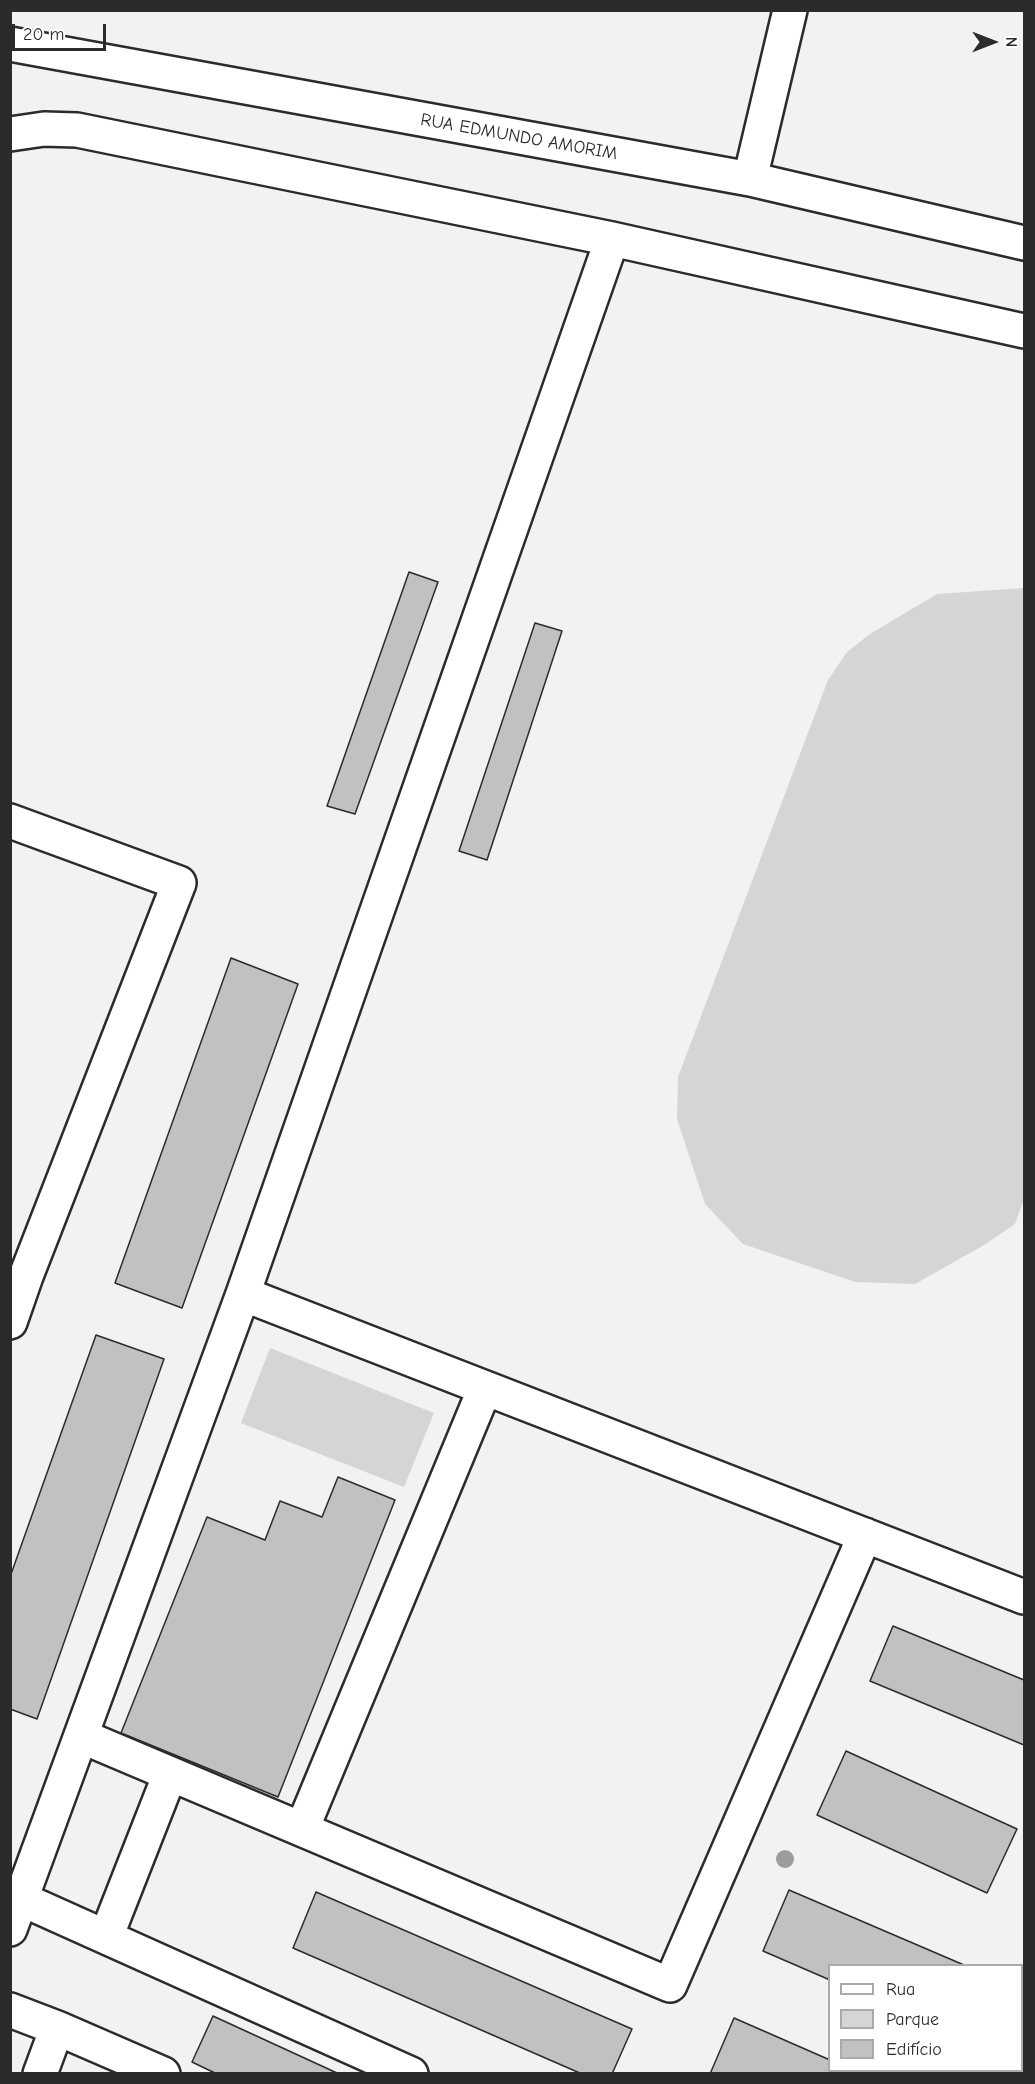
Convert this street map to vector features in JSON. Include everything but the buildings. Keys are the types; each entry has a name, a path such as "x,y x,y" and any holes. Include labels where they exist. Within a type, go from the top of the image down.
{"street":[{"path":"750,179 790,10"},
{"name":"RUA EDMUNDO AMORIM","path":"10,44 750,179 1024,243"},
{"path":"10,134 15,131 44,129 77,130 612,239 1024,331"},
{"path":"411,2073 106,1937 14,1907 81,1736 243,1294 612,239"},
{"path":"10,821 179,883 18,1273 10,1322"},
{"path":"243,1294 1024,1597"},
{"path":"302,1829 485,1388"},
{"path":"81,1736 670,1985 865,1535"},
{"path":"106,1937 170,1774"},
{"path":"10,2010 163,2073"},
{"path":"40,2073 57,2028"}],"green space":[{"path":"1024,588 1024,1199 1015,1224 984,1245 915,1284 855,1282 743,1244 705,1204 677,1119 678,1077 828,680 847,652 870,634 937,594"},
{"path":"270,1348 434,1413 404,1487 241,1423"}]}
